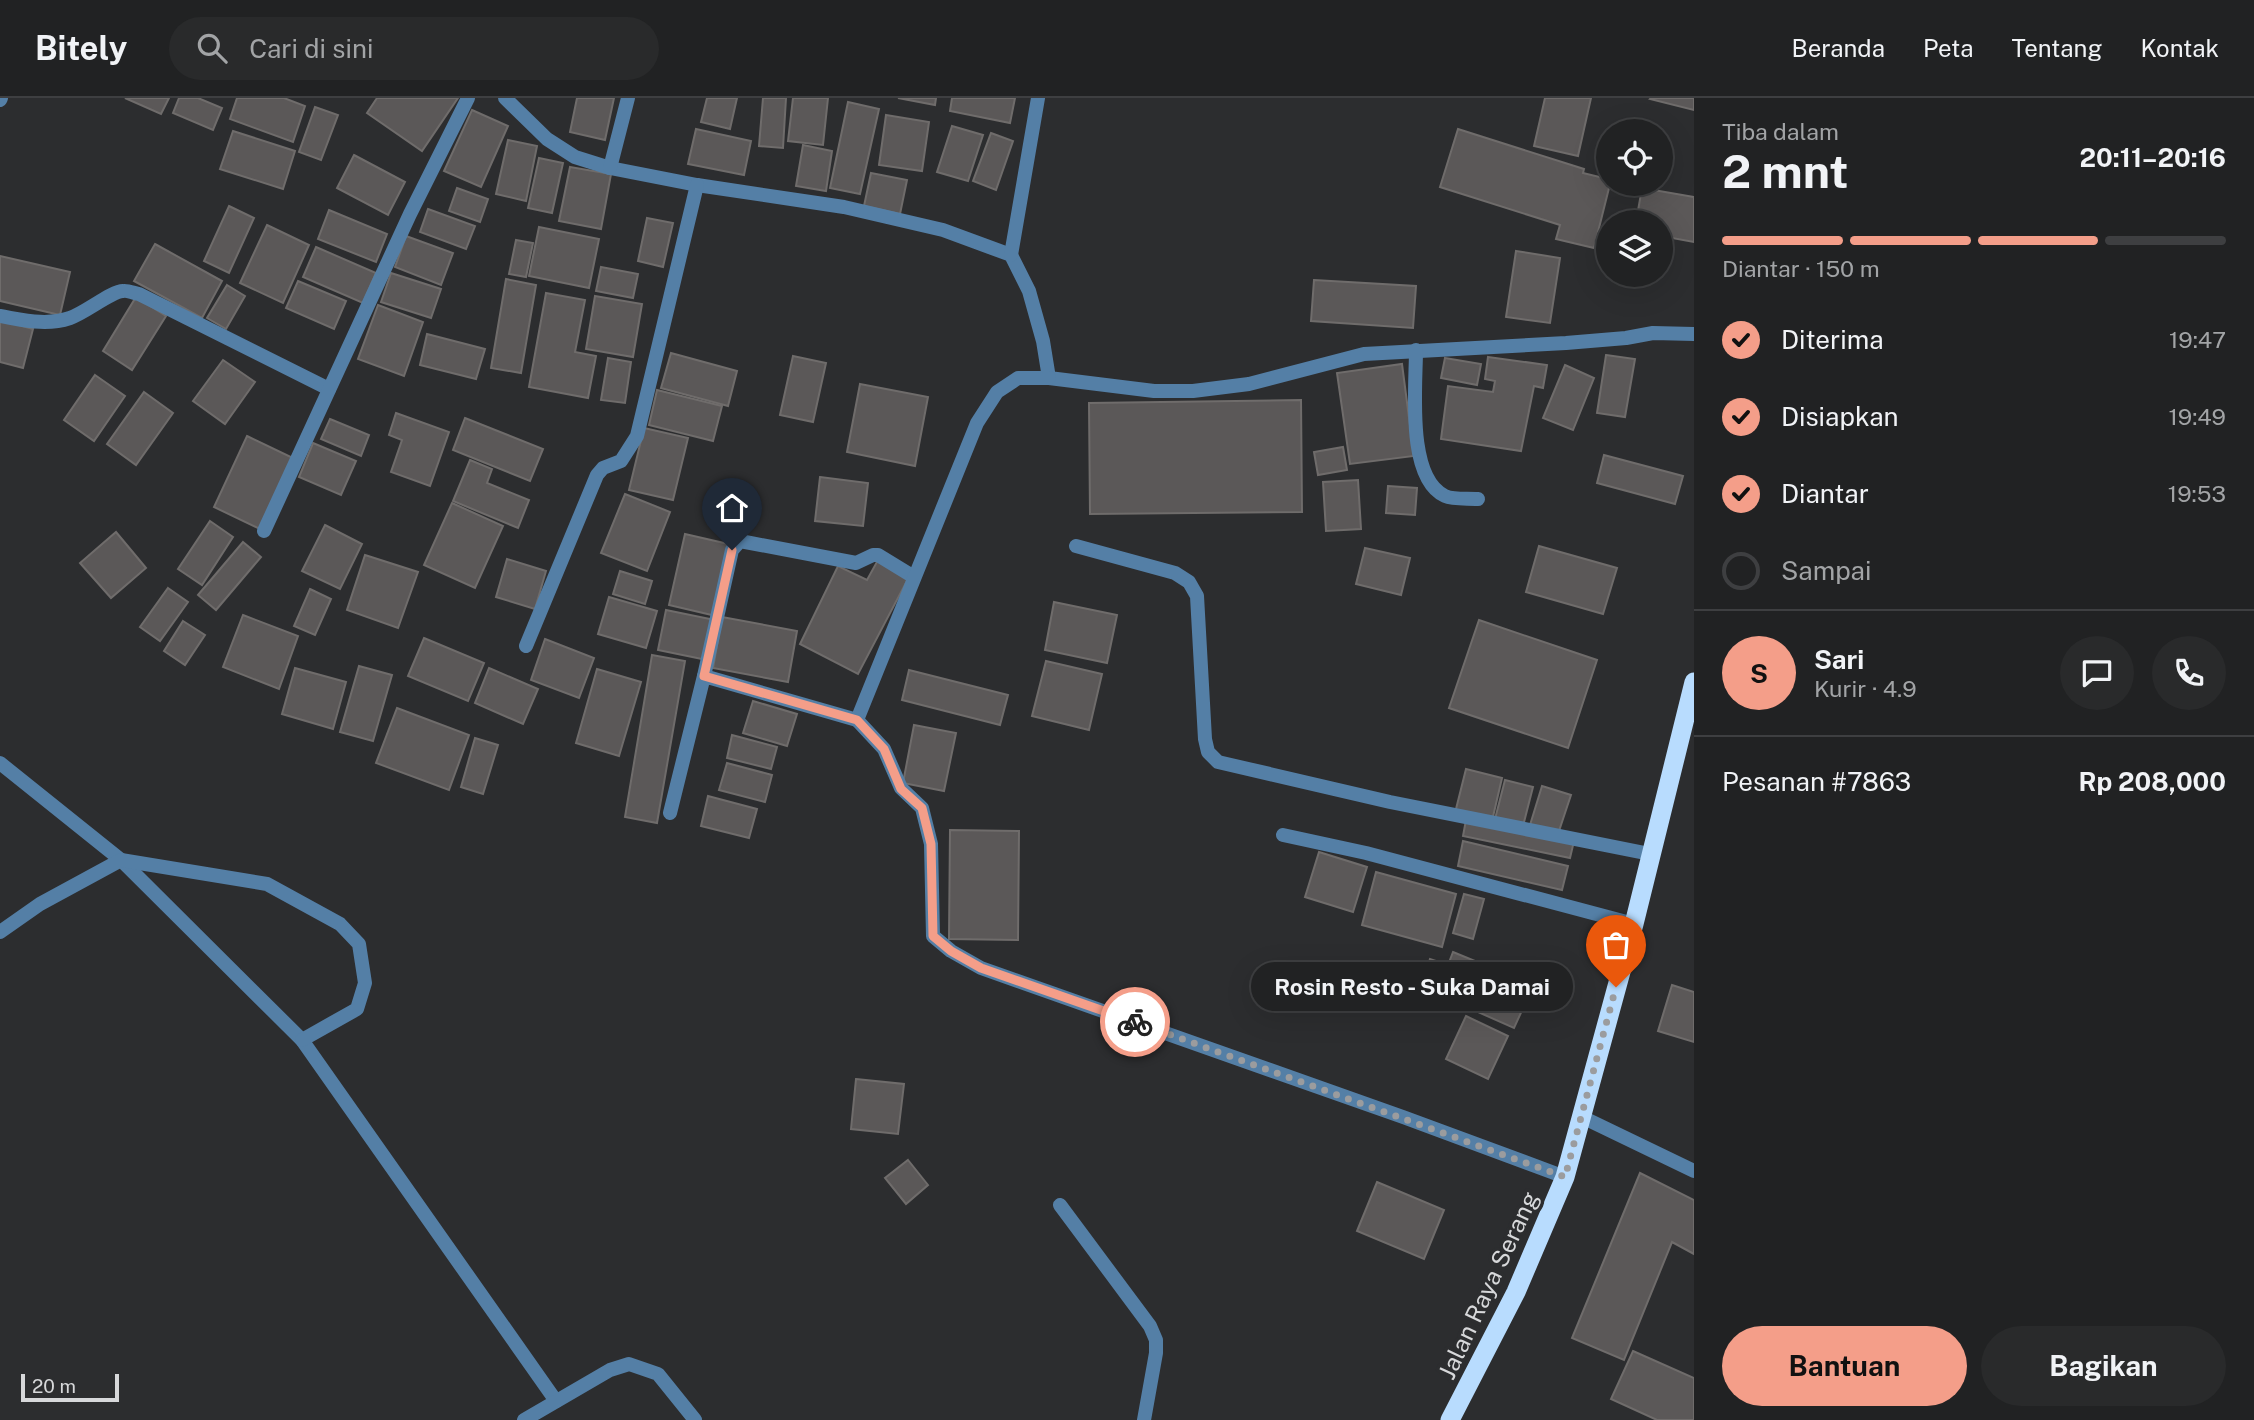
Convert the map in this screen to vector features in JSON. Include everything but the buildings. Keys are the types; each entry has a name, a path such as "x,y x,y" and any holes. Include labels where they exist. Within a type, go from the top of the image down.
{"highway":[{"name":"Jalan Raya Serang","path":"1450,1420 1516,1292 1565,1177 1634,924 1694,685"}],"street":[{"path":"264,531 410,214 468,98"},
{"path":"505,98 547,139 575,157 610,168 697,186 844,207 943,230 1011,255"},
{"path":"610,168 628,98"},
{"path":"1038,98 1011,255 1029,291 1049,378"},
{"path":"526,646 597,475 603,468 621,461 637,436 697,186"},
{"path":"0,316 50,323 82,313 124,290 139,294 329,389"},
{"path":"857,720 977,423 997,392 1018,378 1049,378 1154,391 1193,391 1249,384 1364,354 1566,343 1653,333 1694,334"},
{"path":"1416,350 1416,414 1419,455 1423,469 1429,482 1447,497 1478,499"},
{"path":"670,813 732,550 740,541 856,563 878,555 914,577"},
{"path":"1076,546 1175,573 1189,582 1197,596 1205,739 1208,752 1218,762 1390,802 1650,854"},
{"path":"704,676 857,720 884,749 901,789 922,808 931,844 933,936 951,951 981,968 1390,1112 1565,1177"},
{"path":"0,763 121,860 302,1040 556,1401"},
{"path":"1283,835 1366,853 1634,924"},
{"path":"0,932 40,904 121,860 267,884 340,924 359,944 365,983 357,1009 302,1040"},
{"path":"1582,1117 1694,1171"},
{"path":"1060,1205 1150,1325 1156,1340 1144,1420"},
{"path":"524,1420 610,1370 629,1364 658,1374 695,1420"}],"way so far":[{"path":"1135,1022 1565,1177 1616,987"}],"place":[{"name":"Rosin Resto - Suka Damai","path":"1616,987"}],"route":[{"path":"732,550 704,676 857,720 884,749 901,789 922,808 931,844 933,936 951,951 981,968 1135,1022"}]}
